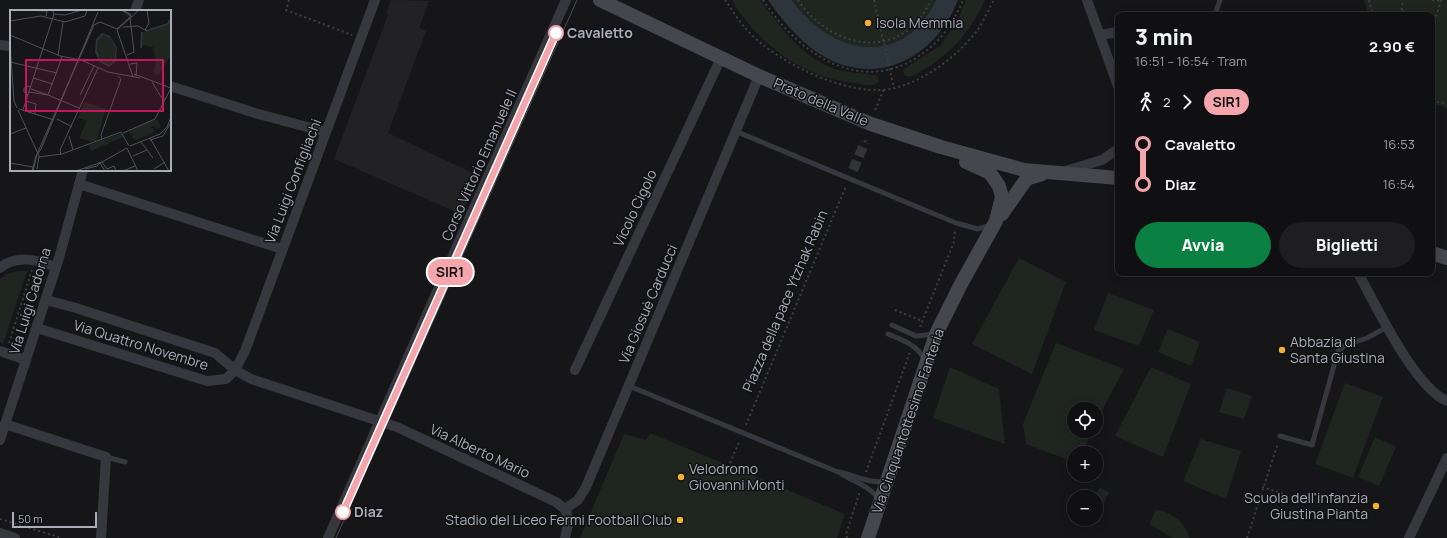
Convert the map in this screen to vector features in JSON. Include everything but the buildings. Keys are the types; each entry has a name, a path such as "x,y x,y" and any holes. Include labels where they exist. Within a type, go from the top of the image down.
{"street":[{"path":"135,10 139,0"},
{"name":"Via Luigi Configliachi","path":"235,370 245,351 375,0"},
{"name":"Corso Vittorio Emanuele II","path":"328,538 566,0"},
{"name":"Prato della Valle","path":"600,0 759,76 871,124 1024,170 1115,178"},
{"path":"1087,0 1115,78"},
{"path":"1100,35 1115,32"},
{"path":"0,45 10,46"},
{"name":"Vicolo Cigolo","path":"575,370 721,58"},
{"name":"Via Giosuè Carducci","path":"565,509 578,500 586,487 759,76"},
{"path":"171,86 255,113 326,132"},
{"name":"Via Cinquantottesimo Fanteria","path":"871,124 980,167 990,173 999,186 1002,197 996,222"},
{"name":"Prato della Valle","path":"1053,173 1090,164 1111,156 1115,152"},
{"name":"Via Luigi Cadorna","path":"0,440 56,268 83,171"},
{"name":"Via Cinquantottesimo Fanteria","path":"868,538 936,334 961,284 996,222 1025,181 1038,175 1053,173"},
{"path":"79,184 282,249"},
{"path":"1435,254 1447,258"},
{"path":"0,268 20,260 36,260 56,268"},
{"path":"1360,276 1403,354 1428,386 1440,398 1447,401"},
{"name":"Via Quattro Novembre","path":"46,300 76,308 215,353 235,370 251,379 381,421"},
{"name":"Via Quattro Novembre","path":"37,328 207,381 226,379 235,370"},
{"path":"4,349 26,360"},
{"name":"Via Alberto Mario","path":"381,421 556,502 565,509"},
{"path":"6,424 106,457 101,538"},
{"path":"1409,538 1447,458"},
{"path":"565,509 569,520 565,538"},
{"path":"0,533 15,538"}],"lane":[{"path":"1216,12 1220,0"},
{"path":"735,131 956,223 978,229 996,222"},
{"path":"892,325 916,336 936,334"},
{"path":"1280,436 1312,445 1338,351 1346,344 1367,338 1387,327"},
{"path":"888,334 915,347 926,362"},
{"path":"629,386 838,472 852,474 877,482 888,480"},
{"path":"106,457 125,462"},
{"path":"838,472 848,480 871,489 880,502"}],"path":[{"path":"289,0 286,10 361,39"},
{"path":"725,0 751,34 783,60 814,76 831,82 856,88 884,89 894,88 928,75 948,60 977,31 994,0"},
{"path":"763,0 793,35 824,60 841,67 862,72 876,73 902,67 935,45 948,30 962,0"},
{"path":"798,0 815,19 830,31 844,39 872,44 883,42 906,31 918,21 931,0"},
{"path":"874,0 894,88"},
{"path":"1368,0 1372,12"},
{"path":"1403,0 1402,11 1408,12"},
{"path":"1432,0 1441,0 1435,21"},
{"path":"875,110 884,89"},
{"path":"1435,102 1447,104"},
{"name":"Piazza della pace Ytzhak Rabin","path":"730,463 849,179"},
{"path":"919,328 954,242 956,223"},
{"path":"4,349 32,270"},
{"path":"895,310 922,321"},
{"path":"865,475 910,351"},
{"path":"1247,538 1262,487 1280,436"},
{"path":"1262,487 1306,501"},
{"path":"847,538 846,534 861,488"},
{"path":"0,519 62,538"}],"shaded area":[{"path":"391,0 429,1 419,28 426,31 388,133 479,176 461,214 334,159 388,15 386,14"},
{"path":"732,0 760,0 776,21 803,51 814,59 838,70 878,76 879,82 873,85 863,85 826,77 804,68 780,53 757,34 739,12"},
{"path":"768,0 792,0 808,19 826,33 846,43 867,47 887,45 905,37 922,22 936,0 958,0 948,21 934,38 919,52 901,62 881,68 861,69 839,64 818,53 791,29"},
{"name":"Isola Memmia","path":"792,0 936,0 922,22 905,37 887,45 867,47 846,43 826,33 808,19"},
{"path":"966,0 985,0 974,21 961,39 936,62 913,75 905,76 903,72 904,69 940,46 957,22"},
{"path":"1364,0 1447,0 1447,108 1435,104 1435,12 1368,12"},
{"path":"1019,258 1066,282 1032,374 972,344"},
{"path":"27,271 3,344 0,342 0,279 7,274"},
{"path":"1108,293 1154,310 1139,346 1094,330"},
{"path":"1168,329 1200,342 1191,366 1158,352"},
{"path":"1056,343 1124,369 1103,409 1103,402 1067,402 1067,438 1089,438 1085,446 1067,446 1067,459 1026,444 1023,424"},
{"path":"950,367 999,389 1005,444 933,418"},
{"path":"1151,367 1191,384 1163,457 1115,436"},
{"path":"1345,383 1383,397 1353,478 1315,464"},
{"path":"1227,388 1252,396 1244,419 1219,412"},
{"name":"Velodromo Giovanni Monti","path":"650,433 845,514 837,538 580,538 624,434 646,440"},
{"path":"1375,437 1396,447 1379,486 1358,477"},
{"path":"1201,439 1241,451 1226,499 1183,481"},
{"path":"1100,488 1109,492 1103,505 1103,490 1099,490"},
{"path":"1156,510 1167,513 1177,519 1185,527 1189,538 1173,538 1151,525 1150,522"}],"tunnel":[{"path":"853,170 865,142"}],"tram line":[{"path":"336,538 577,0"},
{"name":"SIR1","path":"343,512 556,33"}],"place":[{"name":"Isola Memmia","path":"868,23"},
{"name":"Cavaletto","path":"556,33"},
{"name":"Abbazia di Santa Giustina","path":"1282,350"},
{"name":"Velodromo Giovanni Monti","path":"681,477"},
{"name":"Scuola dell'infanzia Giustina Pianta","path":"1376,506"},
{"name":"Diaz","path":"343,512"},
{"name":"Stadio del Liceo Fermi Football Club","path":"680,520"}]}
